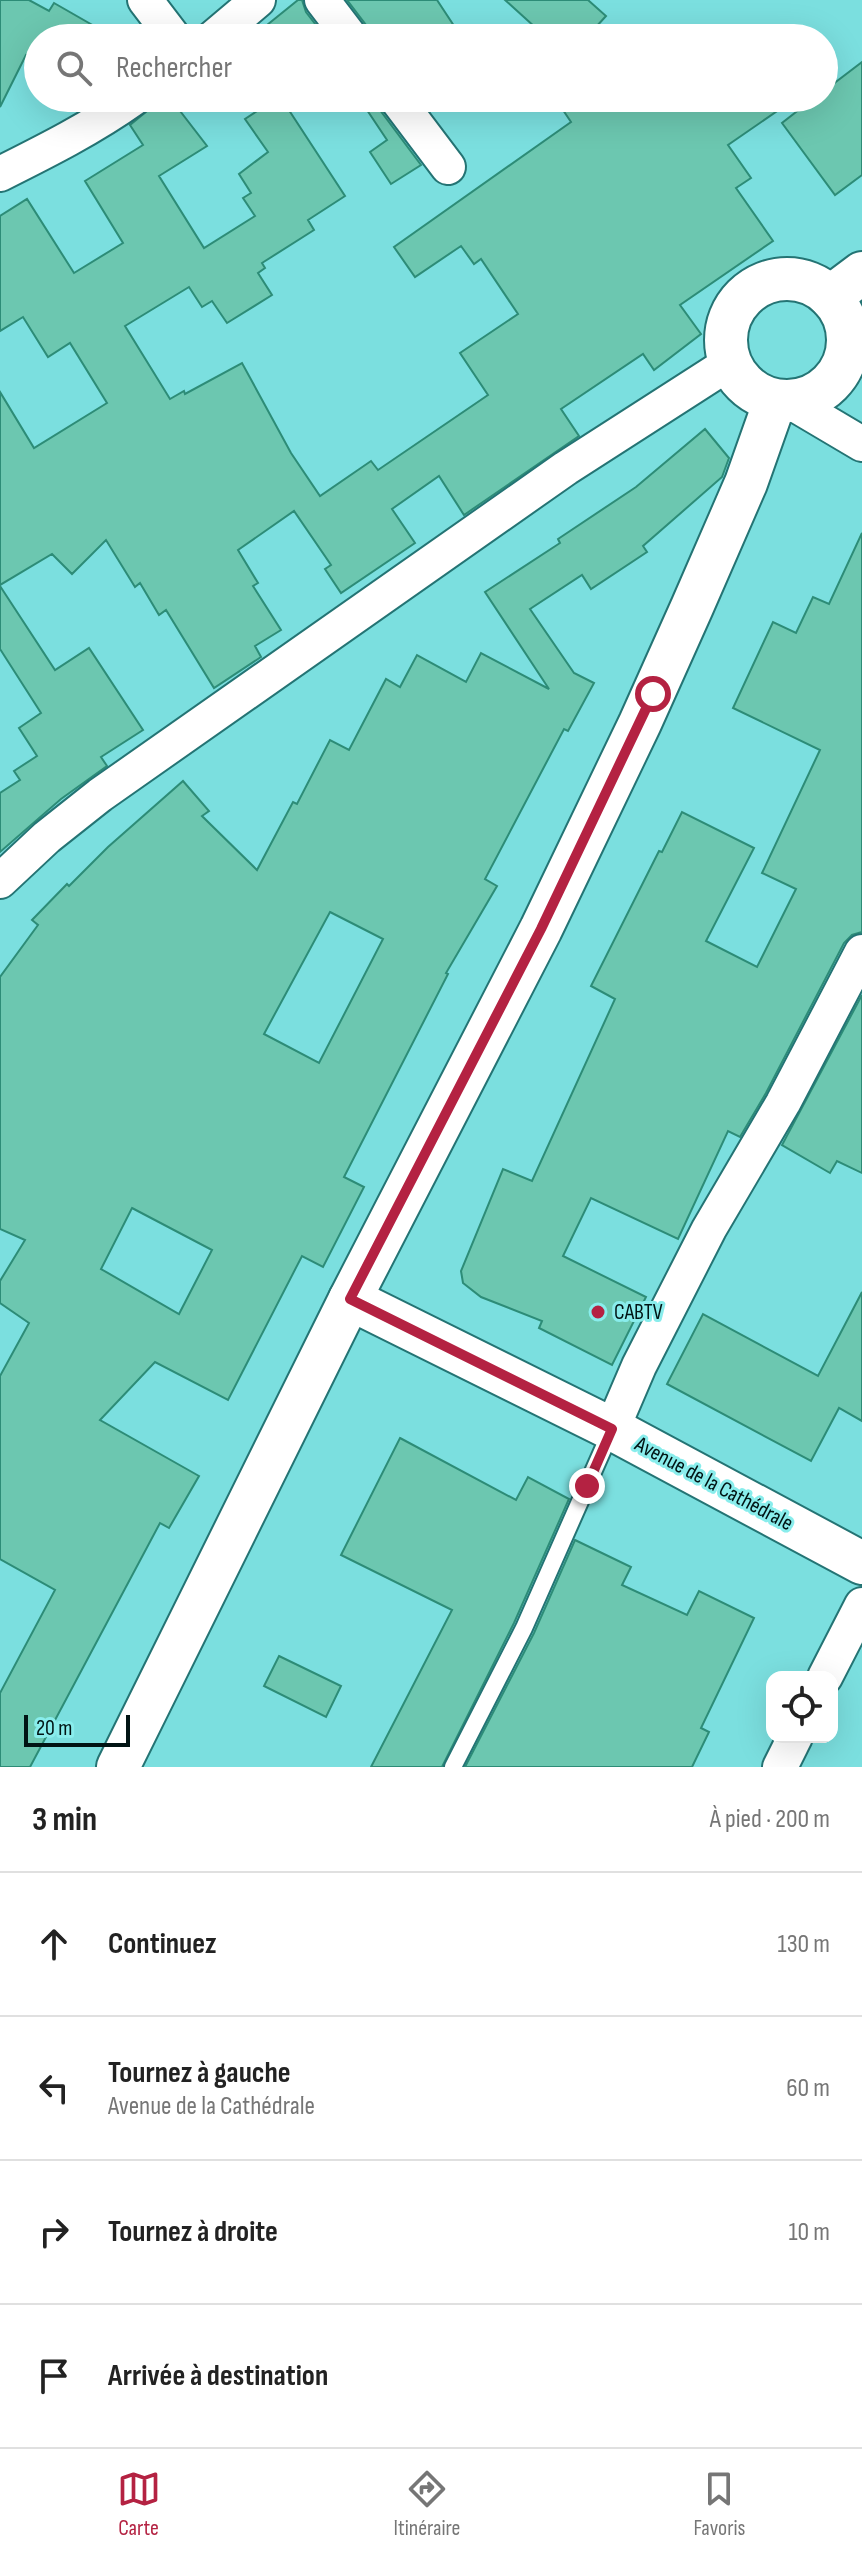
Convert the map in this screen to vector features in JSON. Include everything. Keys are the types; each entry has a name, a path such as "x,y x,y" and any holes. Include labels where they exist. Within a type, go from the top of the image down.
{"street":[{"path":"145,0 163,24"},
{"path":"230,24 258,0"},
{"path":"322,0 340,24"},
{"path":"0,174 114,112"},
{"path":"407,112 448,167"},
{"path":"783,402 810,397 827,387 840,371 847,353 847,333 842,313 846,285 812,284 791,279 769,281 750,290 735,307 727,327 725,349 745,385 761,396 783,402 862,444"},
{"path":"0,881 47,837 100,795 566,468 731,362"},
{"path":"118,1767 350,1299 541,929 633,736 783,402"},
{"path":"612,1429 639,1366 709,1229 783,1103 862,952"},
{"name":"Avenue de la Cathédrale","path":"350,1299 612,1429 862,1563"},
{"path":"828,1671 862,1605"},
{"path":"780,1767 792,1743"}],"lane":[{"path":"453,1767 524,1628 612,1429"}],"building":[{"path":"0,0 29,0 49,11 54,3 91,24 24,24 24,59 0,107"},
{"path":"302,0 315,24 268,24"},
{"path":"347,0 437,0 453,24 365,24"},
{"path":"505,0 588,0 606,16 599,24 532,24"},
{"path":"862,62 862,175 835,195 782,123 796,112 838,112 838,80"},
{"path":"146,112 181,112 207,146 159,176 204,248 255,216 243,198 251,193 239,174 268,152 245,119 256,112 290,112 345,196 308,220 314,230 262,263 265,268 258,273 272,295 227,323 212,301 202,307 189,287 125,326 170,399 242,363 291,453 320,496 371,461 378,470 488,395 460,353 518,314 481,259 474,264 461,246 415,277 394,247 571,122 564,112 776,112 728,145 751,178 736,188 773,241 680,305 701,334 654,370 643,354 561,409 579,436 464,515 439,476 392,509 415,543 341,593 325,569 331,565 294,511 238,550 258,583 253,586 281,630 255,646 261,657 214,688 166,610 159,615 140,583 135,587 106,540 72,574 52,554 0,585 0,392 34,448 107,403 70,343 48,357 23,317 0,331 0,216 27,199 74,273 123,243 85,181 143,145 130,125"},
{"path":"368,112 381,112 421,165 391,184 370,152 387,140"},
{"path":"705,429 729,458 722,477 643,546 647,552 591,589 582,575 530,609 574,673 594,683 568,731 564,729 485,879 497,886 446,973 344,1177 364,1187 323,1267 302,1256 228,1400 155,1362 100,1420 199,1476 169,1528 160,1523 30,1767 0,1767 0,1693 55,1590 0,1559 0,1376 29,1323 0,1303 0,1281 25,1240 0,1229 0,977 38,925 32,920 67,884 69,886 183,781 209,811 202,816 257,870 293,802 297,804 330,740 349,750 386,679 400,687 417,655 466,682 481,653 549,689 485,592 560,543 558,539 636,487","holes":["330,912 383,939 319,1063 264,1034","132,1208 212,1250 179,1314 101,1269"]},
{"path":"862,533 862,932 852,935 844,943 740,1137 728,1131 678,1239 591,1198 563,1256 646,1297 612,1365 539,1328 542,1321 481,1297 463,1283 461,1271 503,1169 532,1181 615,999 591,986 682,812 754,848 706,941 757,967 796,889 762,873 820,750 733,708 773,622 796,633 813,597 829,604"},
{"path":"0,586 55,670 89,648 143,730 101,757 107,766 61,799 0,852 0,793 20,780 14,771 37,756 19,728 41,713 0,649"},
{"path":"862,995 862,1173 837,1161 830,1173 782,1145"},
{"path":"862,1292 862,1421 839,1408 811,1461 667,1384 703,1314 818,1376"},
{"path":"400,1438 516,1500 528,1477 569,1499 514,1623 442,1767 371,1767 452,1610 341,1555"},
{"path":"575,1540 631,1567 622,1585 687,1615 699,1591 754,1618 701,1728 709,1732 692,1767 465,1767 534,1633"},
{"path":"279,1656 341,1686 326,1717 264,1686"}],"place":[{"name":"CABTV","path":"598,1312"}],"route":[{"path":"587,1486 612,1429 350,1299 541,929 653,694"}]}
